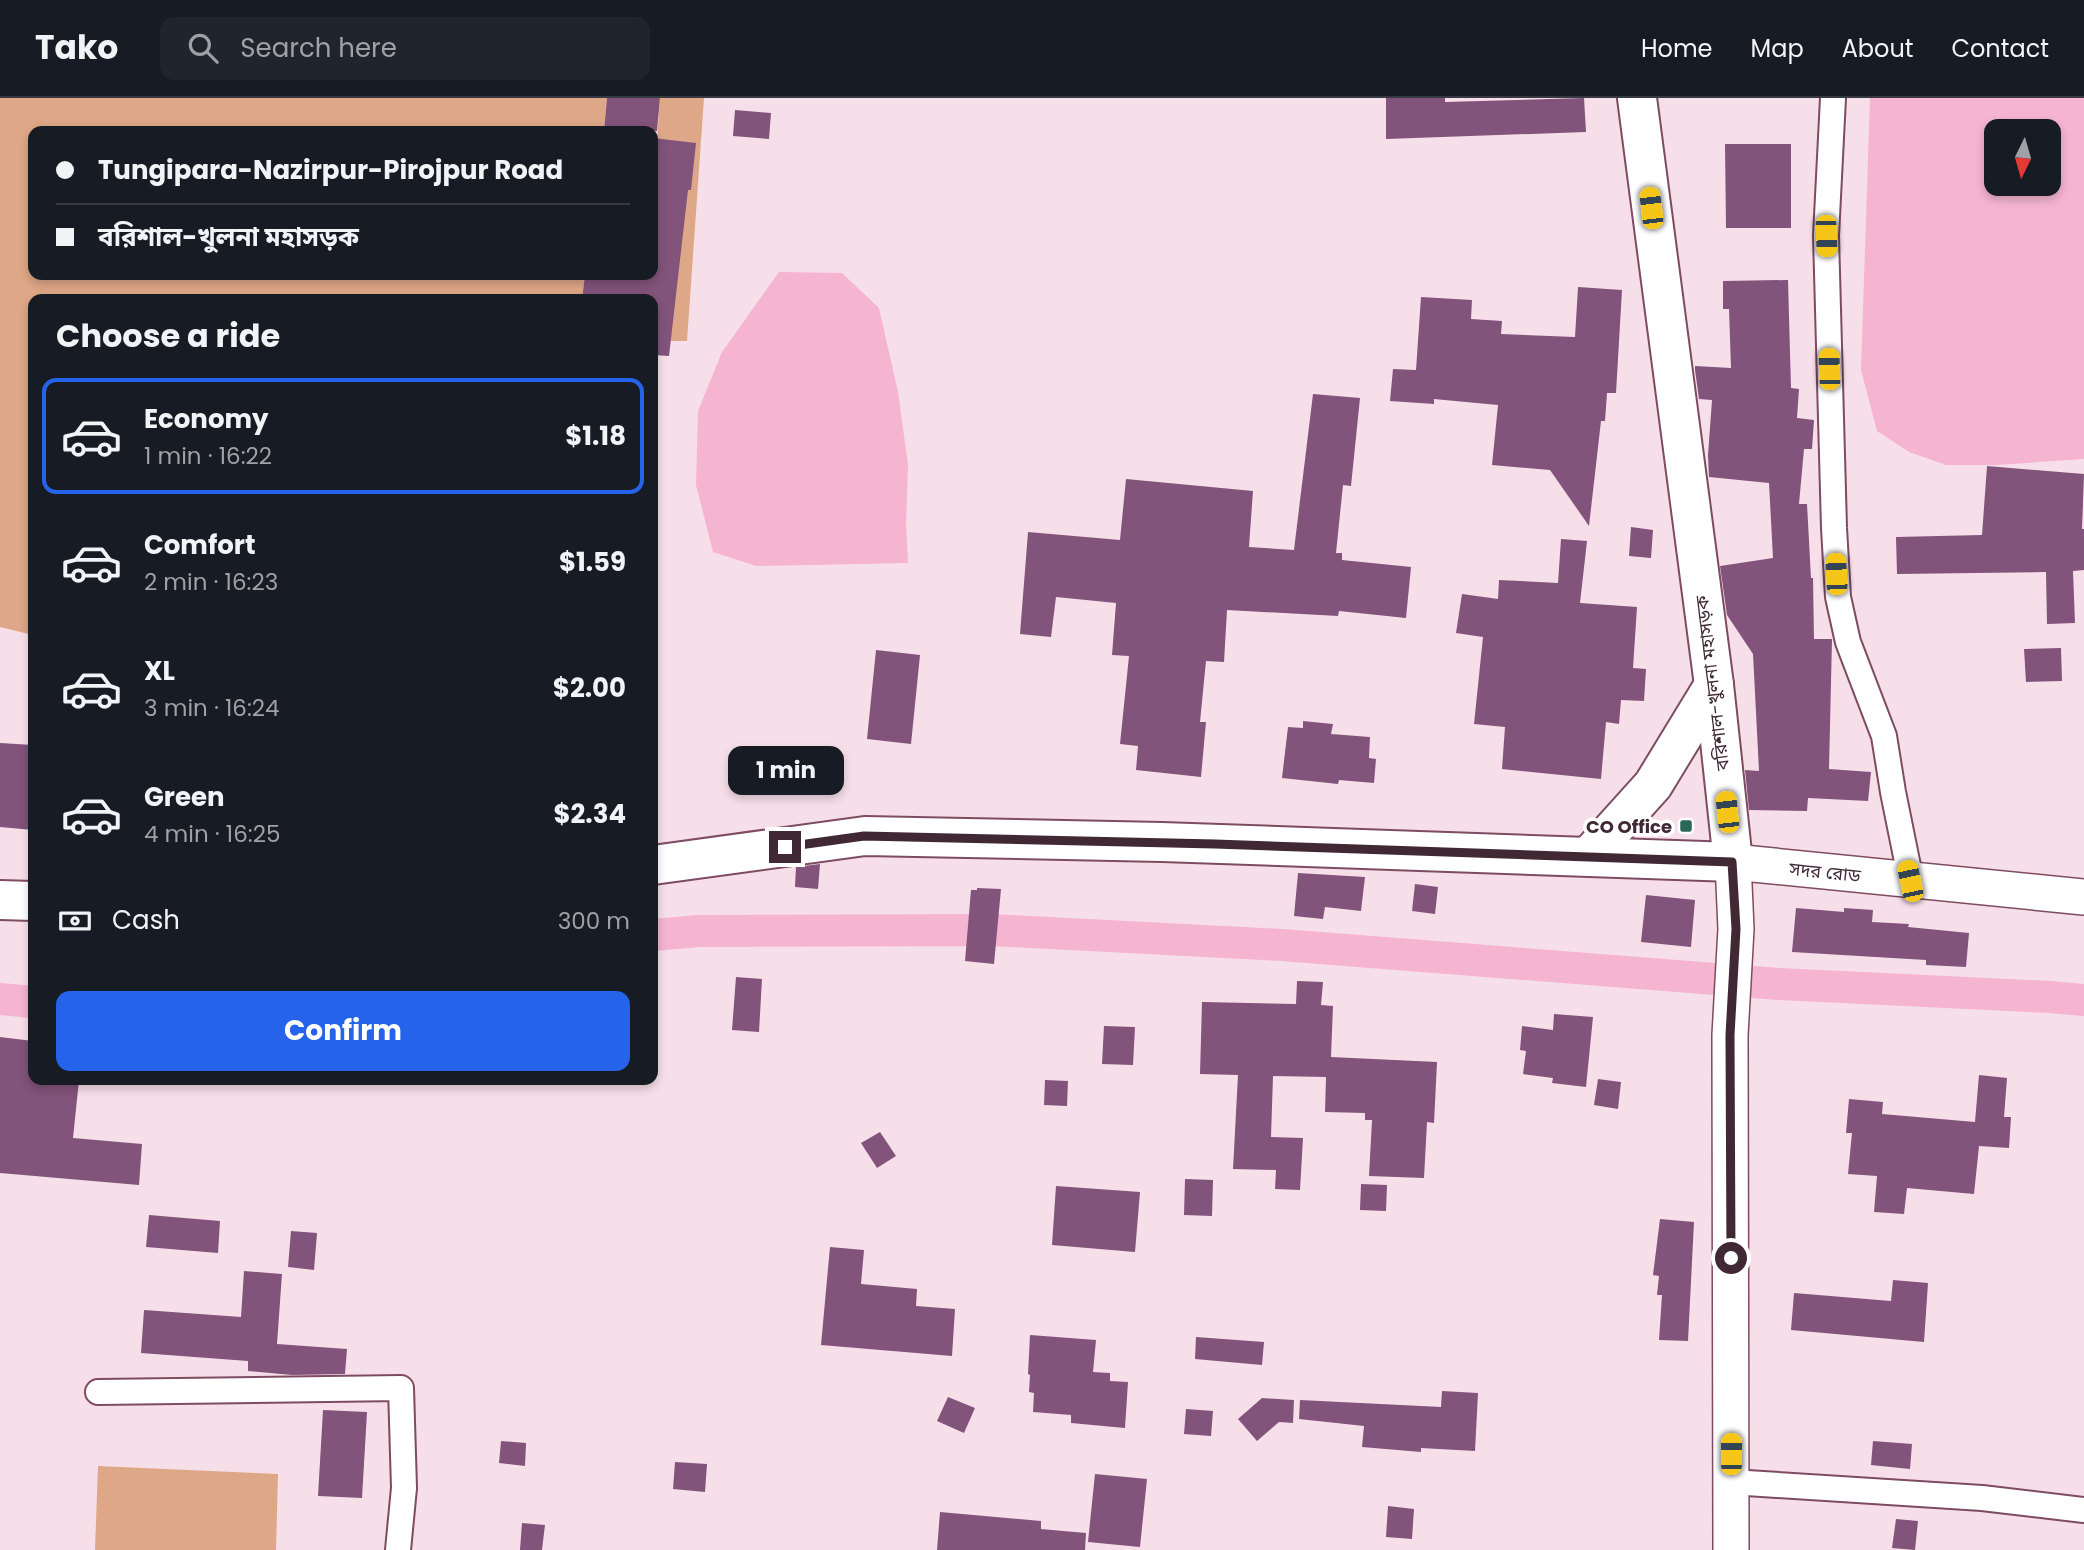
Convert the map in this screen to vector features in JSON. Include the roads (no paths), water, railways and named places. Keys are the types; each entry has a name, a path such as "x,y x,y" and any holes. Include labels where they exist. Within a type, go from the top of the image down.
{"highway":[{"name":"বরিশাল-খুলনা মহাসড়ক","path":"1637,98 1714,685 1732,862"},
{"path":"1588,856 1653,785 1714,685"},
{"path":"658,864 864,836 1176,842 1732,862"},
{"path":"0,900 28,901"}],"main road":[{"name":"সদর রোড","path":"1732,862 2084,897"},
{"path":"1731,1550 1730,1035 1736,929 1732,862"}],"street":[{"path":"1833,98 1826,236 1833,514 1838,597 1848,642 1884,736 1910,881"},
{"path":"98,1392 401,1388 404,1488 397,1550"},
{"path":"1731,1482 1982,1498 2084,1510"}],"waterway":[{"path":"658,935 699,931 990,930 1282,945 1779,984 2084,1000"},
{"path":"0,999 28,1002"}],"place":[{"name":"CO Office","path":"1686,826"}]}
